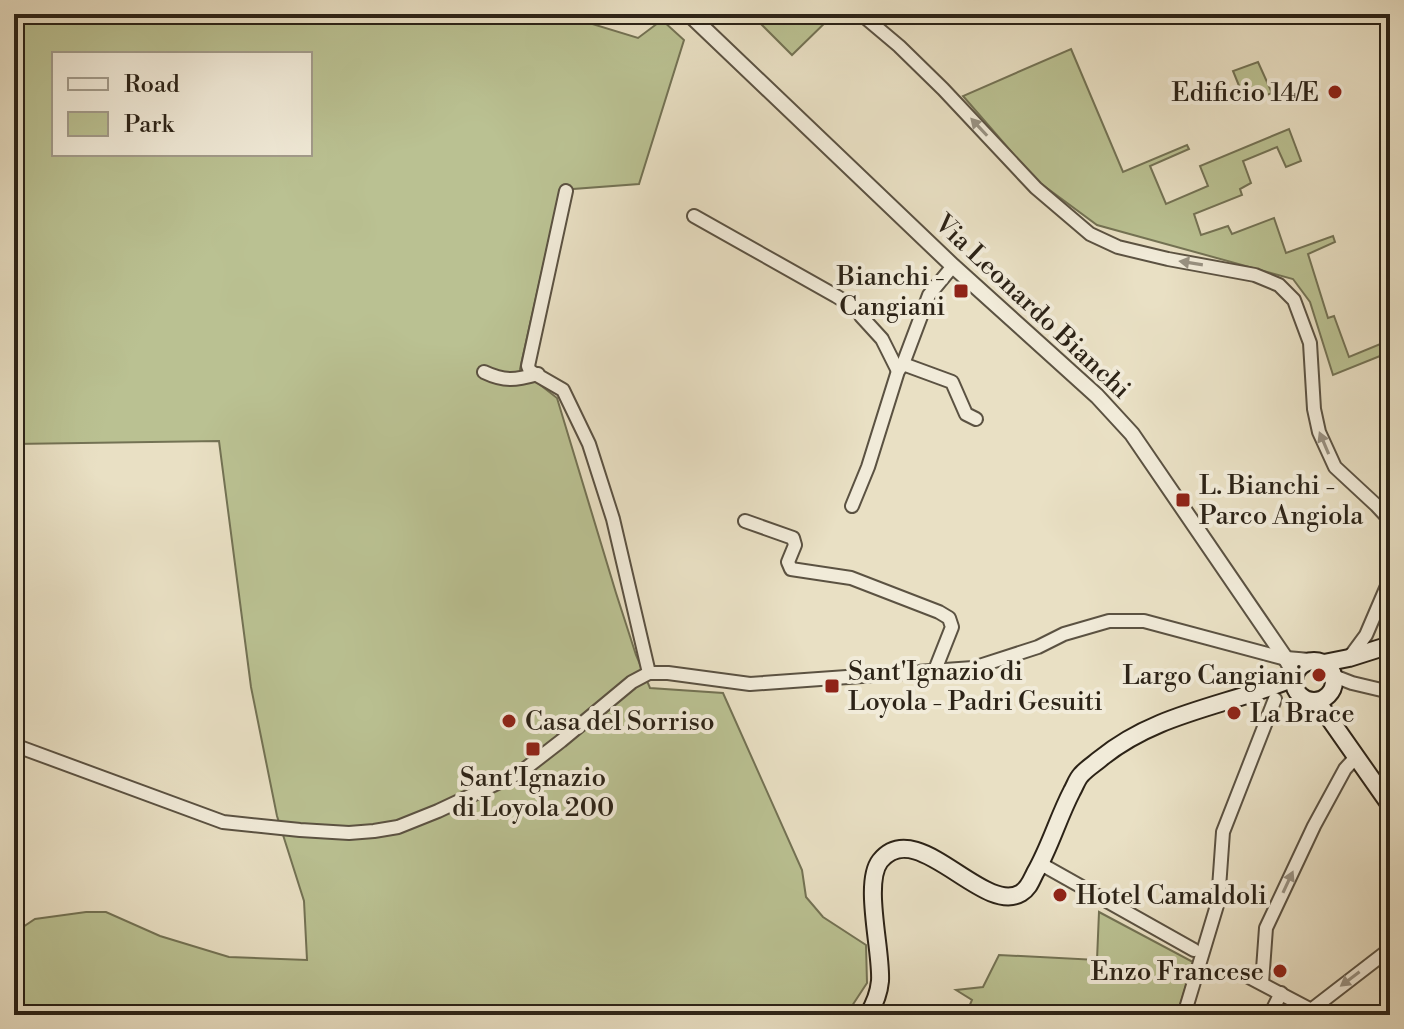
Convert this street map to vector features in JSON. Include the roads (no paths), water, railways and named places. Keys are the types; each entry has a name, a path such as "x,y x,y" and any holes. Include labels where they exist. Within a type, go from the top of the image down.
{"main road":[{"path":"1323,667 1332,689 1329,695 1317,701 1306,699 1296,682 1299,667 1323,667 1390,645"},
{"path":"868,1015 880,982 874,875 883,858 900,849 910,849 1001,897 1017,895 1025,890 1041,864 1080,775 1111,750 1145,729 1194,711 1272,694 1296,682"},
{"path":"1317,701 1390,805"}],"street":[{"name":"Via Leonardo Bianchi","path":"689,14 953,266 1097,396 1132,434 1286,659 1296,682"},
{"path":"861,14 943,89 1036,188 1090,234 1118,247 1255,275 1279,285 1294,300 1310,343 1314,409 1319,432 1335,467 1376,505 1390,524"},
{"path":"566,191 528,366 530,371 563,390 589,444 613,519 649,673"},
{"path":"694,216 859,310 901,368 952,382 966,414 976,419"},
{"path":"852,506 929,295 953,266"},
{"path":"484,372 498,379 516,380 538,374"},
{"path":"745,521 793,538 795,545 788,562 791,569 851,578 949,618 952,627 935,670"},
{"path":"1349,658 1366,635 1390,579"},
{"path":"14,745 223,822 349,833 398,827 521,772 632,682 649,673 750,684 973,668 1038,647 1064,634 1128,619 1323,667 1352,683 1390,692"},
{"path":"1184,1015 1218,902 1223,832 1272,694"},
{"path":"1262,983 1266,928 1314,826 1345,769 1356,757"},
{"path":"1041,864 1194,950"},
{"path":"1243,974 1316,1012 1390,949"},
{"path":"1270,1015 1281,993"}],"place":[{"name":"Edificio 14/E","path":"1335,92"},
{"name":"Bianchi - Cangiani","path":"961,291"},
{"name":"L. Bianchi - Parco Angiola","path":"1183,500"},
{"name":"Largo Cangiani","path":"1319,675"},
{"name":"Sant'Ignazio di Loyola - Padri Gesuiti","path":"832,686"},
{"name":"La Brace","path":"1234,713"},
{"name":"Casa del Sorriso","path":"509,721"},
{"name":"Sant'Ignazio di Loyola 200","path":"533,749"},
{"name":"Hotel Camaldoli","path":"1060,895"},
{"name":"Enzo Francese","path":"1280,971"}]}
